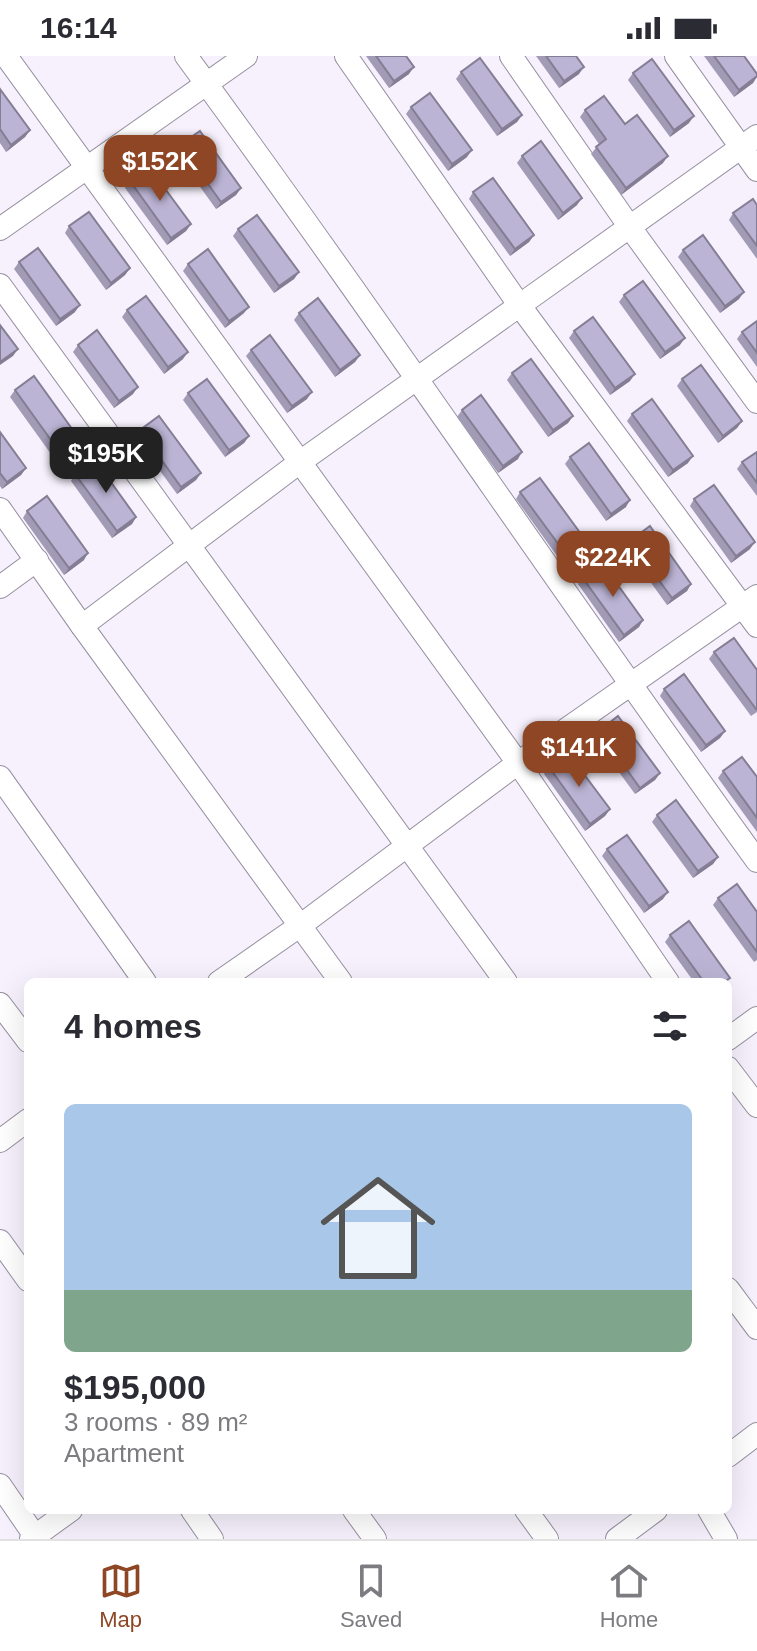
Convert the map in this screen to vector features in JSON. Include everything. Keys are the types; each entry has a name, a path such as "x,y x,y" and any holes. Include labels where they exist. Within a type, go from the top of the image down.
{"street":[{"path":"6,56 518,763 665,978"},
{"path":"186,56 757,861"},
{"path":"0,229 246,56"},
{"path":"346,56 520,306 750,601 757,626"},
{"path":"511,56 757,402"},
{"path":"676,56 749,142 757,170"},
{"path":"82,626 300,462 749,142"},
{"path":"0,285 503,978"},
{"path":"0,509 338,978"},
{"path":"0,587 37,560"},
{"path":"225,978 518,763 750,601"},
{"path":"0,777 142,978"},
{"path":"0,1004 24,1036"},
{"path":"732,1036 757,1018"},
{"path":"732,1073 757,1106"},
{"path":"0,1141 24,1123"},
{"path":"0,1241 24,1274"},
{"path":"732,1294 757,1328"},
{"path":"732,1453 757,1434"},
{"path":"0,1485 34,1538 66,1514"},
{"path":"195,1514 212,1539"},
{"path":"357,1514 375,1539"},
{"path":"529,1514 547,1539"},
{"path":"617,1539 651,1514"},
{"path":"711,1514 726,1539"}],"building":[{"path":"376,56 406,56 414,67 394,81"},
{"path":"546,56 576,56 584,67 564,81"},
{"path":"714,56 744,56 757,76 739,90"},
{"path":"480,58 522,115 502,129 461,72"},
{"path":"652,59 694,116 674,130 633,73"},
{"path":"0,89 30,130 11,145 0,129"},
{"path":"430,93 472,150 452,164 411,107"},
{"path":"604,96 625,124 637,115 668,156 626,188 596,147 606,139 585,110"},
{"path":"200,131 241,188 221,202 180,145"},
{"path":"541,141 582,198 563,213 522,156"},
{"path":"149,167 191,224 171,238 130,181"},
{"path":"493,178 534,235 515,249 473,192"},
{"path":"753,199 757,205 757,246 733,213"},
{"path":"89,212 130,268 111,283 69,226"},
{"path":"257,215 299,272 279,286 238,229"},
{"path":"703,235 744,292 725,306 683,250"},
{"path":"38,248 80,305 60,319 19,262"},
{"path":"208,249 249,307 229,321 188,264"},
{"path":"643,281 685,338 665,352 624,295"},
{"path":"146,296 188,352 168,367 127,310"},
{"path":"318,298 360,355 340,370 299,313"},
{"path":"593,317 635,374 615,388 574,331"},
{"path":"757,321 757,353 742,332"},
{"path":"0,325 18,349 0,362"},
{"path":"97,330 138,387 119,401 78,345"},
{"path":"270,335 312,392 292,406 251,350"},
{"path":"531,359 573,416 553,430 512,373"},
{"path":"701,365 742,421 723,436 682,379"},
{"path":"34,376 75,433 56,447 15,390"},
{"path":"207,379 249,436 229,450 188,393"},
{"path":"481,395 522,452 503,466 462,410"},
{"path":"652,399 693,456 673,470 632,414"},
{"path":"159,416 201,473 181,487 140,430"},
{"path":"0,432 26,468 7,482 0,473"},
{"path":"589,443 630,500 611,514 570,457"},
{"path":"757,452 757,483 742,462"},
{"path":"95,460 136,517 117,531 75,474"},
{"path":"540,478 581,534 562,549 520,492"},
{"path":"714,485 755,542 736,556 694,499"},
{"path":"47,496 88,553 69,568 27,511"},
{"path":"650,526 691,584 672,598 630,541"},
{"path":"602,563 643,620 624,635 582,577"},
{"path":"734,638 757,670 756,709 714,652"},
{"path":"684,674 725,731 706,745 664,689"},
{"path":"618,716 660,773 640,788 599,731"},
{"path":"568,753 610,809 590,824 549,767"},
{"path":"742,757 757,777 757,818 723,771"},
{"path":"676,800 718,857 698,871 657,815"},
{"path":"627,835 668,892 649,906 607,849"},
{"path":"737,884 757,912 757,952 718,898"},
{"path":"689,921 730,978 701,978 670,935"}]}
